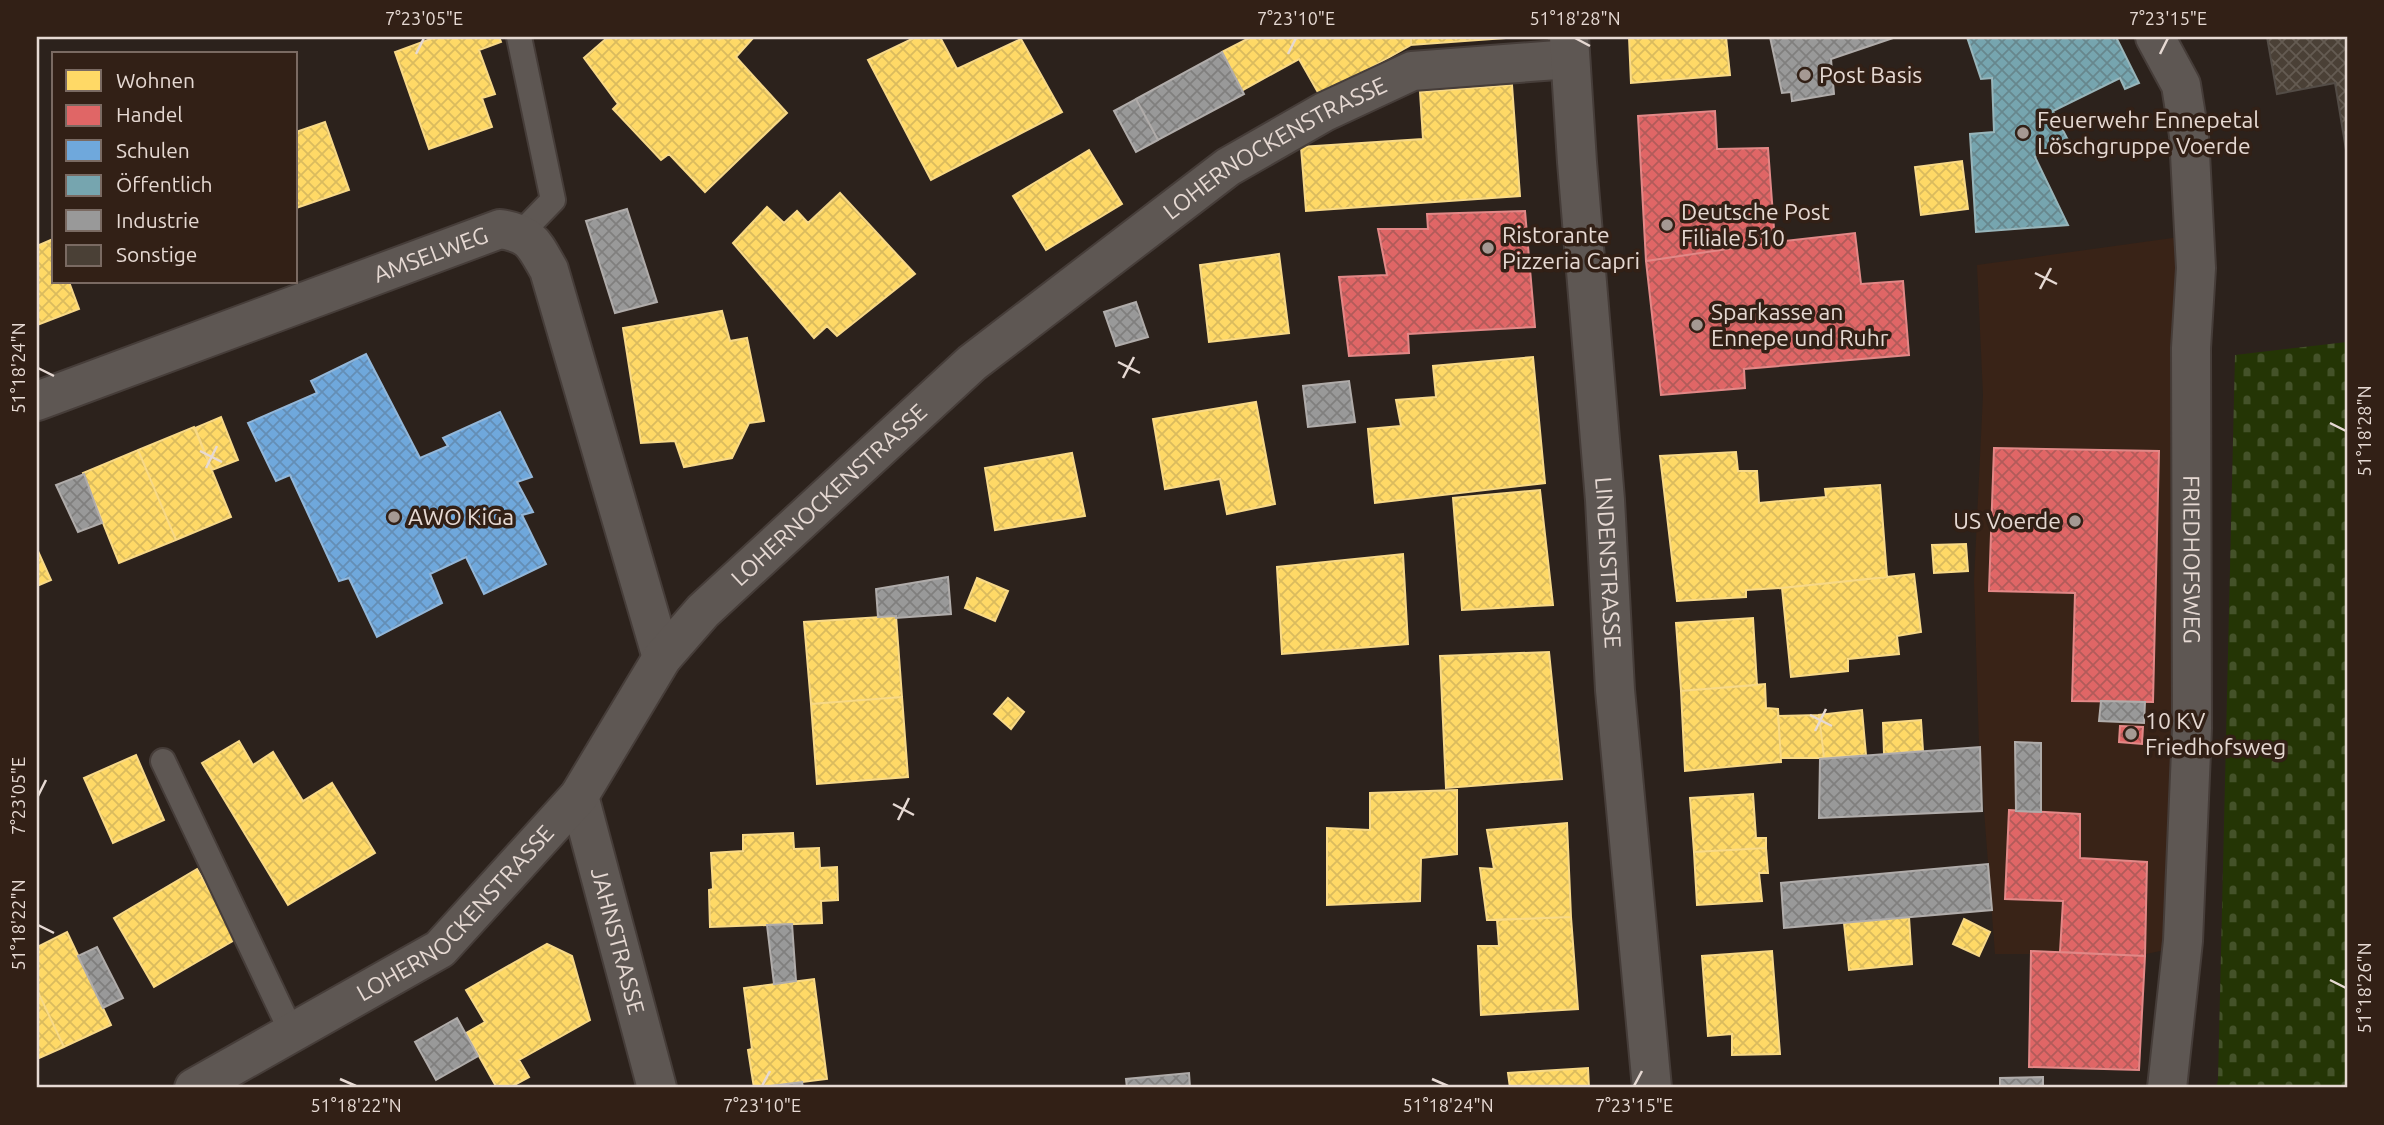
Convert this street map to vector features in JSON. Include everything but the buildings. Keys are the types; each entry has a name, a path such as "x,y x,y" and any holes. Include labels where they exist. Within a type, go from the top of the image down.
{"street":[{"name":"FRIEDHOFSWEG","path":"2155,37 2181,85 2189,135 2196,268 2191,348 2192,728 2183,941 2167,1088"},
{"name":"LOHERNOCKENSTRASSE","path":"194,1088 440,949 579,796 662,658 703,611 972,363 1228,167 1324,112 1412,71 1570,48"},
{"name":"LINDENSTRASSE","path":"1570,48 1605,500 1615,690 1652,1088"},
{"name":"AMSELWEG","path":"37,401 500,229 521,233 535,246 549,270 662,658"},
{"name":"JAHNSTRASSE","path":"579,796 657,1088"}],"lane":[{"path":"519,37 553,200 521,233"},
{"path":"163,761 292,1033"}],"shaded area":[{"path":"2187,236 2185,539 2165,950 2146,954 1995,954 1979,745 1974,581 1983,395 1977,265"}],"green space":[{"path":"2347,342 2347,1088 2216,1088 2235,355"}],"place":[{"name":"Post Basis","path":"1805,75"},
{"name":"Feuerwehr Ennepetal Löschgruppe Voerde","path":"2023,133"},
{"name":"Deutsche Post Filiale 510","path":"1667,225"},
{"name":"Ristorante Pizzeria Capri","path":"1488,248"},
{"name":"Sparkasse an Ennepe und Ruhr","path":"1697,325"},
{"name":"AWO KiGa","path":"394,517"},
{"name":"US Voerde","path":"2075,521"},
{"name":"10 KV Friedhofsweg","path":"2131,734"}]}
